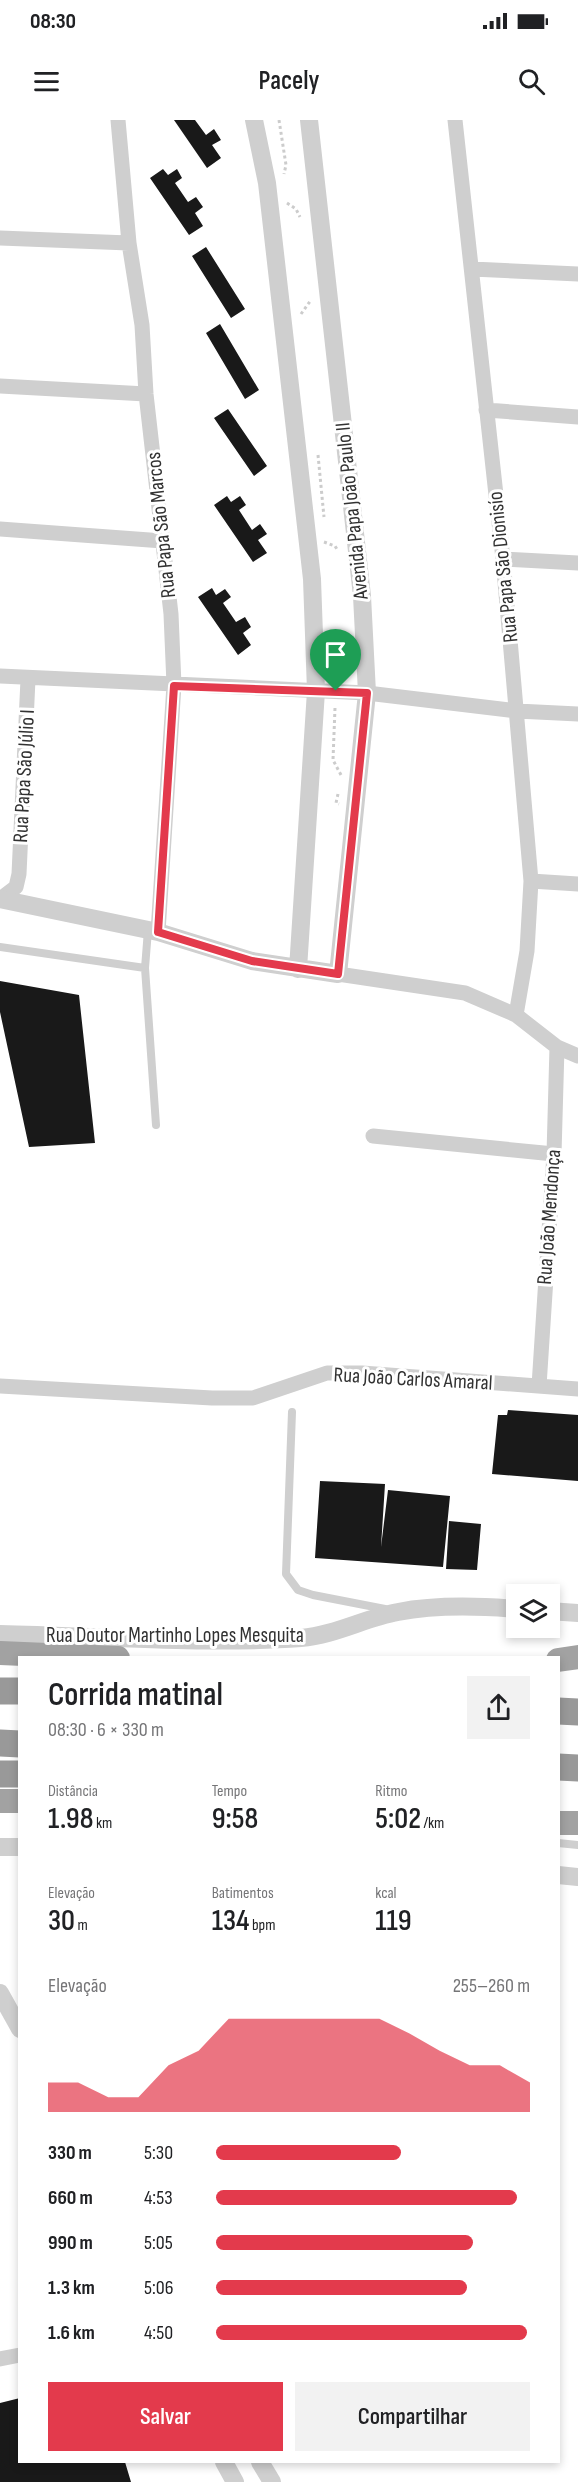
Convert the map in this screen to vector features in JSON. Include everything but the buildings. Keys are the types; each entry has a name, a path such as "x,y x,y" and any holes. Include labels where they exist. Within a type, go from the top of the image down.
{"highway":[{"path":"0,1653 71,1656"},
{"path":"560,1660 578,1658"},
{"path":"560,1672 578,1673"},
{"path":"0,1691 18,1691"},
{"path":"560,1711 578,1712"},
{"path":"0,1743 18,1744"},
{"path":"560,1767 578,1768"},
{"path":"0,1774 18,1774"},
{"path":"0,1801 18,1801"},
{"path":"560,1823 578,1824"}],"street":[{"name":"Rua Papa São Marcos","path":"118,120 129,243 142,325 146,394 171,614 174,686 153,931"},
{"path":"254,120 268,195 312,579 316,691 298,969"},
{"name":"Avenida Papa João Paulo II","path":"309,120 362,596 367,693 338,974"},
{"name":"Rua Papa São Dionisío","path":"455,120 502,558 531,881 527,951 516,1015"},
{"path":"0,238 129,243"},
{"path":"472,269 578,274"},
{"path":"0,386 146,394"},
{"path":"486,410 578,417"},
{"path":"0,529 163,541"},
{"path":"502,558 578,563"},
{"path":"0,676 174,686 367,693 517,711 578,714"},
{"name":"Rua Papa São Júlio I","path":"0,899 16,887 19,874 28,679"},
{"name":"Rua Papa São Júlio I","path":"19,874 22,890 32,906"},
{"path":"531,881 578,884"},
{"path":"0,899 153,931 252,961 465,993 516,1015 557,1047 578,1056"},
{"name":"Rua João Mendonça","path":"538,1386 554,1154 557,1047"},
{"path":"374,1136 554,1154"},
{"name":"Rua João Carlos Amaral","path":"0,1386 212,1398 253,1398 327,1373 362,1373 578,1389"},
{"name":"Rua Doutor Martinho Lopes Mesquita","path":"0,1634 250,1640 303,1638 348,1628 398,1612 484,1606 506,1608"},
{"path":"560,1612 578,1613"},
{"path":"0,1846 18,1847"},
{"path":"560,1875 578,1877"},
{"path":"0,1993 18,2025"},
{"path":"0,2359 18,2355"},
{"path":"225,2463 235,2482"},
{"path":"261,2463 272,2482"}],"lane":[{"path":"153,931 145,968 156,1125"},
{"path":"0,946 145,968"},
{"path":"291,1412 286,1574 298,1590 398,1612"},
{"path":"560,1843 578,1845"}],"path":[{"path":"279,120 286,165 281,181"},
{"path":"284,197 299,212 302,226"},
{"path":"302,324 301,314 312,300 312,291"},
{"name":"Avenida Papa João Paulo II","path":"318,453 325,511 320,523"},
{"name":"Avenida Papa João Paulo II","path":"321,537 323,541 335,546 339,559"},
{"path":"341,783 342,777 333,760 335,665 346,658 348,653"}],"route":[{"path":"174,686 336,691 367,693 338,974 252,961 158,932 174,686"}]}
